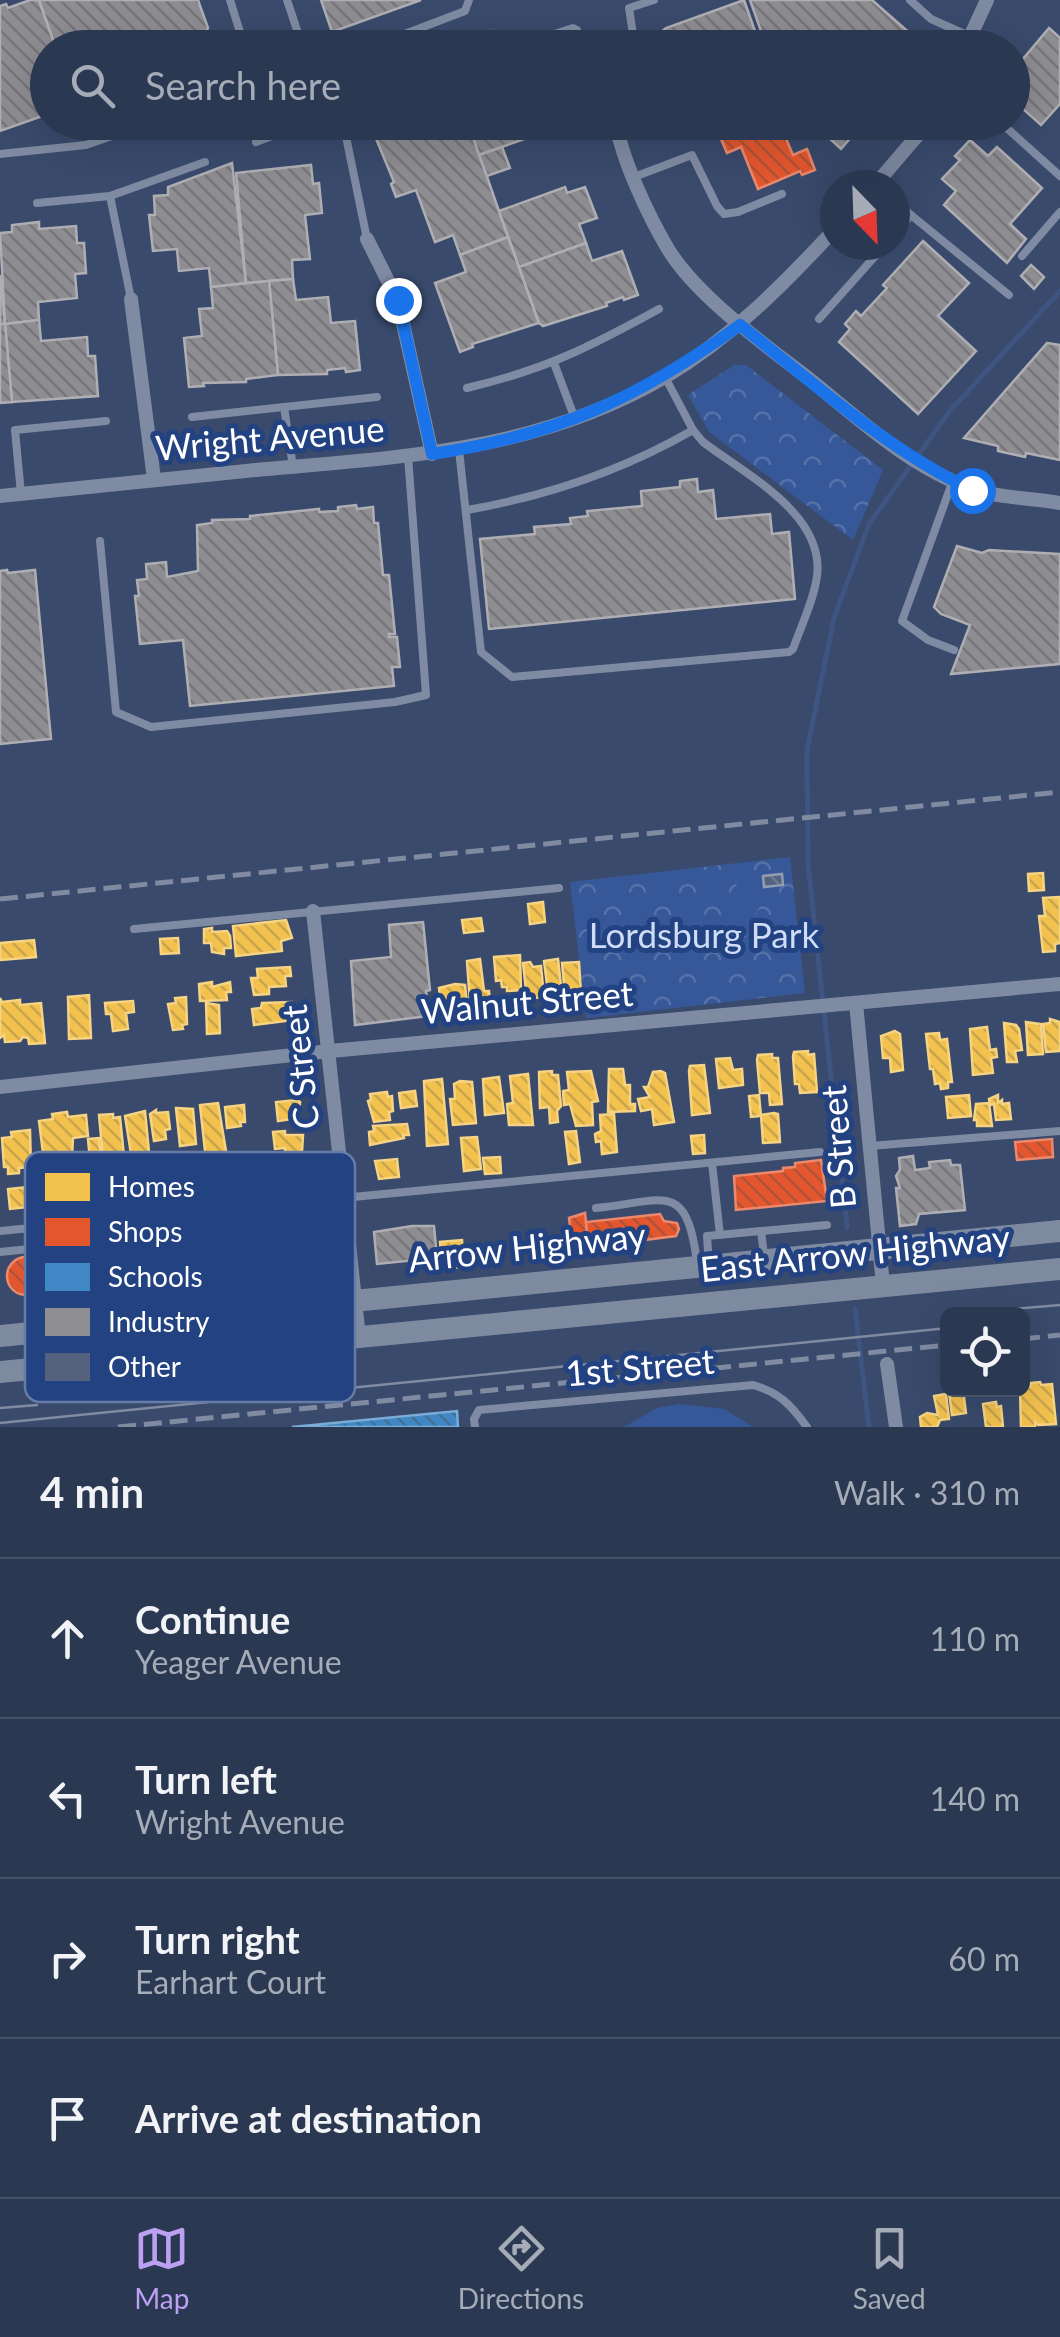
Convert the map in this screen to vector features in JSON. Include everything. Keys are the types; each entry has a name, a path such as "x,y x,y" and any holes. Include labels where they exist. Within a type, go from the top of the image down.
{"main road":[{"name":"Arrow Highway","path":"356,1301 1060,1231"},
{"name":"East Arrow Highway","path":"355,1336 1060,1269"},
{"name":"Arrow Highway","path":"0,1336 25,1334"},
{"name":"East Arrow Highway","path":"0,1372 25,1370"}],"street":[{"path":"973,30 987,0"},
{"path":"618,140 669,250 740,325 930,470 972,490 1060,503"},
{"path":"889,170 914,140"},
{"path":"367,239 398,300 432,454"},
{"name":"Wright Avenue","path":"0,496 432,454 542,432 665,377 740,325 820,244"},
{"path":"131,299 154,479"},
{"name":"C Street","path":"313,910 340,1152"},
{"name":"Walnut Street","path":"0,1087 330,1050 1060,984"},
{"name":"B Street","path":"856,1003 883,1286"},
{"name":"C Street","path":"355,1292 360,1336"},
{"path":"887,1364 896,1427"}],"lane":[{"path":"230,0 239,30"},
{"path":"287,0 298,30"},
{"path":"415,30 465,11 469,0"},
{"path":"633,30 630,8 654,0"},
{"path":"910,0 947,30"},
{"path":"0,154 100,140"},
{"path":"256,142 261,140"},
{"path":"347,140 367,239"},
{"path":"1020,140 1060,176"},
{"path":"634,176 692,155 724,214 782,194"},
{"path":"37,203 110,196 204,162"},
{"path":"110,196 131,299"},
{"path":"1022,256 1060,212"},
{"path":"911,215 1009,295"},
{"path":"819,320 871,260"},
{"path":"467,388 520,376 577,354 659,309"},
{"path":"554,363 575,419"},
{"path":"459,450 482,652 512,676 789,652 794,649 817,577 813,540 796,512 703,442 665,377"},
{"path":"192,418 376,398"},
{"path":"284,408 293,467"},
{"path":"0,431 106,421"},
{"path":"15,430 20,494"},
{"path":"467,510 507,504 588,480 693,430"},
{"path":"100,541 116,712 152,726 426,696 408,456"},
{"path":"953,480 902,622 928,640 954,650"},
{"path":"134,928 559,888"},
{"path":"868,1146 1060,1130"},
{"path":"355,1196 820,1152"},
{"path":"712,1162 720,1235"},
{"path":"596,1208 666,1201 678,1204 686,1210 703,1266"},
{"path":"703,1266 707,1236 827,1225"},
{"path":"0,1231 25,1229"},
{"path":"761,1231 764,1259"},
{"path":"0,1252 25,1250"},
{"name":"1st Street","path":"475,1427 479,1410 753,1385 774,1390 807,1427"}],"green space":[{"path":"734,365 746,365 883,470 853,540 709,432 688,395"},
{"name":"Lordsburg Park","path":"790,857 805,993 586,1018 570,882"},
{"path":"741,877 768,891 750,925 722,911"},
{"path":"680,1404 724,1409 753,1427 624,1427 657,1408"}],"building: Homes":[{"path":"1043,873 1044,890 1029,891 1028,874"},
{"path":"1060,897 1060,943 1055,944 1055,951 1043,952 1039,916 1045,916 1043,898"},
{"path":"543,902 545,922 530,924 528,904"},
{"path":"481,918 483,931 464,933 462,920"},
{"path":"286,920 292,938 281,941 282,951 236,956 233,926"},
{"path":"212,928 212,932 227,931 230,936 231,948 224,948 224,954 212,952 211,943 204,943 204,929"},
{"path":"178,938 179,953 161,954 160,939"},
{"path":"34,940 36,957 0,960 0,943"},
{"path":"520,955 521,990 507,991 501,980 496,981 494,957"},
{"path":"480,959 484,991 489,991 490,1002 476,1007 476,1003 470,1004 467,961"},
{"path":"558,959 562,995 561,999 549,1000 544,961"},
{"path":"530,962 533,967 541,966 544,997 527,999 523,963"},
{"path":"579,962 581,993 565,995 562,963"},
{"path":"290,967 291,976 285,976 286,986 269,987 269,994 254,995 251,978 258,978 257,969"},
{"path":"212,982 212,987 230,982 227,1000 200,1001 199,984"},
{"path":"465,985 467,1004 453,1009 441,1007 439,988"},
{"path":"89,995 91,1038 69,1039 68,997"},
{"path":"186,997 187,1024 182,1025 183,1029 173,1030 168,1004 176,1003 175,998"},
{"path":"0,998 2,1002 20,1000 20,1005 41,1003 45,1043 29,1044 28,1038 23,1037 20,1041 5,1042 4,1035 0,1038"},
{"path":"133,1001 134,1012 126,1013 128,1029 113,1031 105,1003"},
{"path":"292,1002 294,1020 254,1025 252,1009 261,1008 262,1003"},
{"path":"206,1003 219,1005 220,1033 207,1034"},
{"path":"1050,1019 1060,1022 1060,1051 1046,1052 1043,1024 1050,1023"},
{"path":"1026,1022 1041,1024 1043,1054 1028,1055"},
{"path":"1004,1023 1019,1029 1022,1050 1015,1051 1017,1062 1007,1062"},
{"path":"987,1027 990,1050 996,1049 997,1057 991,1058 993,1073 973,1075 970,1029"},
{"path":"895,1031 900,1034 903,1070 891,1072 890,1058 883,1058 881,1036"},
{"path":"939,1033 940,1040 947,1039 952,1082 941,1089 930,1069 926,1034"},
{"path":"808,1051 808,1055 814,1054 817,1092 800,1093 799,1084 795,1084 793,1056 794,1052"},
{"path":"772,1054 772,1058 778,1058 782,1104 770,1105 769,1093 760,1093 757,1060 758,1055"},
{"path":"730,1058 733,1070 742,1069 743,1085 719,1088 716,1059"},
{"path":"704,1065 710,1113 692,1115 690,1066"},
{"path":"609,1069 623,1069 635,1111 608,1112"},
{"path":"552,1071 552,1075 558,1075 561,1106 557,1111 558,1122 550,1123 549,1107 540,1108 539,1072"},
{"path":"591,1071 598,1101 592,1102 593,1125 576,1126 570,1104 564,1105 563,1091 569,1090 567,1072"},
{"path":"653,1072 665,1073 674,1122 654,1125 652,1109 641,1111 638,1099 650,1097 644,1087 648,1087"},
{"path":"528,1074 533,1125 509,1125 507,1104 513,1103 510,1076"},
{"path":"499,1077 504,1113 485,1115 483,1079"},
{"path":"442,1079 448,1144 427,1146 424,1081"},
{"path":"472,1082 476,1123 453,1125 450,1099 455,1099 454,1084"},
{"path":"415,1091 417,1106 401,1108 399,1093"},
{"path":"387,1092 388,1097 392,1096 390,1120 374,1122 370,1094"},
{"path":"759,1095 761,1116 751,1117 749,1096"},
{"path":"969,1095 971,1116 948,1118 946,1097"},
{"path":"998,1095 998,1103 1009,1103 1011,1119 996,1120 994,1104 990,1105 989,1099"},
{"path":"297,1100 299,1118 278,1121 276,1102"},
{"path":"218,1103 226,1152 205,1152 200,1105"},
{"path":"989,1103 992,1126 977,1126 976,1104"},
{"path":"244,1105 245,1122 227,1128 225,1107"},
{"path":"176,1108 193,1109 196,1144 180,1146"},
{"path":"156,1110 168,1112 170,1129 165,1130 166,1139 154,1141 150,1114"},
{"path":"145,1111 149,1152 131,1152 125,1116"},
{"path":"52,1114 86,1115 88,1136 73,1138 72,1152 43,1152 39,1121 53,1119"},
{"path":"614,1114 617,1152 602,1154 601,1141 596,1142 595,1134 601,1131 600,1115"},
{"path":"778,1114 780,1142 763,1143 761,1115"},
{"path":"99,1115 120,1117 124,1152 102,1152"},
{"path":"407,1124 409,1135 403,1135 404,1138 370,1145 369,1132 374,1131 373,1126"},
{"path":"30,1130 31,1152 25,1152 25,1168 8,1174 2,1138 12,1137 11,1132"},
{"path":"576,1131 580,1162 569,1164 565,1132"},
{"path":"273,1132 303,1135 302,1152 275,1149"},
{"path":"704,1135 705,1153 693,1154 691,1136"},
{"path":"477,1137 481,1169 464,1171 461,1138"},
{"path":"99,1138 100,1152 89,1152 88,1139"},
{"path":"500,1157 501,1173 485,1174 483,1158"},
{"path":"397,1159 399,1177 379,1179 375,1161"},
{"path":"25,1187 25,1207 10,1209 8,1189"},
{"path":"462,1240 464,1267 447,1268 440,1242"},
{"path":"1030,1383 1052,1384 1056,1424 1035,1422 1035,1427 1021,1427 1020,1397 1030,1397"},
{"path":"934,1396 946,1397 949,1419 940,1420 937,1427 921,1427 920,1417 927,1413 938,1415"},
{"path":"950,1397 964,1397 966,1413 952,1415"},
{"path":"996,1402 997,1407 1001,1406 1003,1427 986,1427 983,1404"}],"building: Shops":[{"path":"721,140 787,140 793,155 807,149 815,170 802,175 800,171 758,189 741,147 727,153"},
{"path":"1052,1139 1053,1157 1017,1160 1015,1142"},
{"path":"821,1160 827,1201 736,1210 734,1176 783,1171 795,1167 795,1163"},
{"path":"585,1213 589,1251 573,1253 569,1218"},
{"path":"660,1214 664,1221 677,1223 676,1236 588,1247 586,1222"},
{"path":"25,1257 25,1295 13,1289 7,1276 19,1259"}],"building: Schools":[{"path":"457,1411 458,1427 292,1427"}],"building: Industry":[{"path":"39,0 50,30 30,30 30,120 0,131 0,6 6,4 8,8"},
{"path":"39,0 198,0 208,28 207,30 50,30"},
{"path":"321,0 421,0 338,30 331,30"},
{"path":"744,0 755,30 664,30"},
{"path":"750,0 872,0 906,30 761,30"},
{"path":"1049,28 1060,38 1060,104 1041,125 1030,115 1030,51"},
{"path":"377,140 474,140 508,237 460,255 453,235 435,242 416,190 396,197 391,184 394,182"},
{"path":"474,140 522,140 479,155"},
{"path":"831,140 849,140 841,149"},
{"path":"970,140 988,156 997,147 1042,188 1010,224 1026,239 1007,263 944,205 956,191 942,179 960,160 955,156"},
{"path":"502,147 510,168 487,176 479,155"},
{"path":"232,163 246,283 211,287 209,268 179,271 177,249 153,251 149,215 155,215 154,196 168,195 168,187"},
{"path":"311,165 313,184 319,183 322,213 305,215 310,259 292,260 293,279 246,283 236,173"},
{"path":"565,187 567,193 585,187 597,218 579,224 586,243 519,267 499,211"},
{"path":"39,222 39,229 76,226 77,243 84,243 86,273 75,274 77,298 38,302 39,320 5,324 0,233 12,232 12,225"},
{"path":"508,237 539,323 472,344 473,347 460,352 435,283 466,272 460,255"},
{"path":"923,241 969,283 938,316 976,351 918,414 839,342 850,329 845,324 856,311 861,316"},
{"path":"586,243 592,261 622,251 638,295 543,326 519,267"},
{"path":"1031,265 1044,277 1034,289 1021,276"},
{"path":"0,275 5,324 0,324"},
{"path":"293,279 296,300 328,297 331,323 355,321 360,370 278,375 269,281"},
{"path":"269,281 278,375 189,387 184,338 202,336 199,309 213,308 211,287"},
{"path":"39,320 41,341 87,337 88,356 95,356 98,396 12,402 5,324"},
{"path":"0,324 5,324 12,402 0,403"},
{"path":"1047,343 1060,345 1060,460 998,451 998,446 964,438"},
{"path":"697,479 698,492 713,490 716,519 770,514 772,534 789,532 795,599 489,629 480,539 535,534 534,527 571,524 570,518 588,516 587,511 642,506 641,491 680,487 680,481"},
{"path":"356,505 357,509 373,507 383,575 389,575 395,634 389,637 397,637 400,667 392,667 394,686 190,706 183,640 140,644 135,596 139,596 137,580 147,579 146,564 166,562 167,577 198,571 197,525 212,520 319,509 338,511 338,507"},
{"path":"957,546 982,553 989,550 1060,554 1060,664 951,674 970,625 941,614 934,607"},
{"path":"35,570 51,739 0,744 0,571"},
{"path":"423,922 429,1016 355,1025 351,961 391,957 389,925"},
{"path":"913,1156 915,1170 930,1168 929,1162 950,1160 951,1165 960,1165 965,1210 919,1214 916,1224 900,1226 896,1188 900,1188 896,1176 899,1158"},
{"path":"434,1226 437,1258 377,1264 374,1232"}],"building: Other":[{"path":"782,874 783,885 764,887 763,876"}],"waterway":[{"path":"847,1227 808,863 807,750 834,618 869,524 949,412 1060,291"},
{"path":"855,1309 869,1427"}],"tram line":[{"path":"1030,1308 1060,1305"},
{"path":"355,1387 940,1329"},
{"path":"0,1423 210,1402"},
{"path":"0,1408 37,1405"}],"railway":[{"path":"0,899 1060,792"},
{"path":"1030,1338 1060,1335"},
{"path":"118,1427 940,1346"}],"route":[{"path":"398,300 432,454 542,432 609,406 665,377 740,325 888,442 930,470 972,490"}]}
